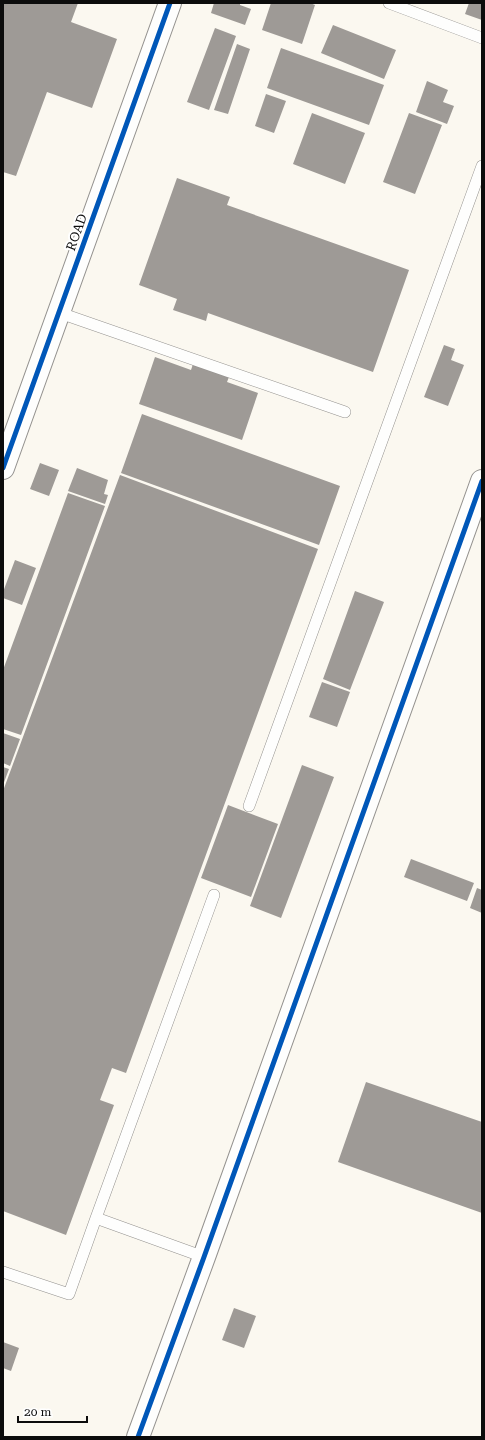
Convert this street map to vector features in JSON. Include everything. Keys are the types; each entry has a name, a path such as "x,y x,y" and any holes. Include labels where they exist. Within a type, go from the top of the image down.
{"street":[{"name":"ROAD","path":"3,468 170,3"},
{"path":"138,1437 482,481"}],"lane":[{"path":"3,474 60,313 174,3"},
{"path":"389,3 482,38"},
{"path":"249,806 482,166"},
{"path":"60,313 345,412"},
{"path":"3,1272 69,1294 214,895"},
{"path":"96,1218 204,1256"}],"building":[{"path":"3,3 78,3 71,22 117,39 92,108 47,92 16,176 3,172"},
{"path":"214,3 240,3 240,5 251,9 245,25 211,13"},
{"path":"271,3 310,3 315,5 302,44 262,30"},
{"path":"469,3 482,3 482,20 465,14"},
{"path":"333,25 396,50 384,79 321,53"},
{"path":"215,28 236,36 209,110 187,102"},
{"path":"237,44 250,49 228,114 214,110"},
{"path":"281,48 384,85 369,125 267,88"},
{"path":"427,81 448,90 443,102 454,106 447,124 416,112"},
{"path":"266,94 286,101 274,133 255,126"},
{"path":"312,113 365,133 345,184 293,164"},
{"path":"409,113 442,125 415,194 383,182"},
{"path":"177,178 230,197 227,205 409,270 373,372 208,313 206,321 173,310 177,299 139,285"},
{"path":"444,345 455,349 451,360 464,365 448,406 424,397"},
{"path":"155,357 191,370 193,364 229,377 227,382 258,393 242,440 139,404"},
{"path":"142,414 340,486 319,545 121,473"},
{"path":"40,463 59,470 49,496 30,489"},
{"path":"77,468 108,480 104,494 108,495 105,504 68,491"},
{"path":"120,475 318,549 126,1073 112,1068 100,1100 114,1105 66,1235 3,1211 3,791"},
{"path":"68,493 105,506 21,735 3,729 3,670"},
{"path":"15,560 36,568 22,605 3,598 3,592"},
{"path":"355,591 384,602 350,690 323,679"},
{"path":"322,682 350,692 337,727 309,717"},
{"path":"3,733 20,739 10,766 3,763"},
{"path":"302,765 334,777 281,918 250,906"},
{"path":"3,767 9,769 3,785"},
{"path":"228,805 278,824 251,897 201,878"},
{"path":"411,859 474,883 467,901 404,877"},
{"path":"477,888 482,890 482,913 470,908"},
{"path":"366,1082 482,1122 482,1213 338,1162"},
{"path":"234,1308 256,1316 244,1348 222,1340"},
{"path":"3,1342 19,1348 11,1371 3,1368"}],"cycle path":[{"path":"3,468 170,3"},
{"path":"138,1437 482,481"}]}
